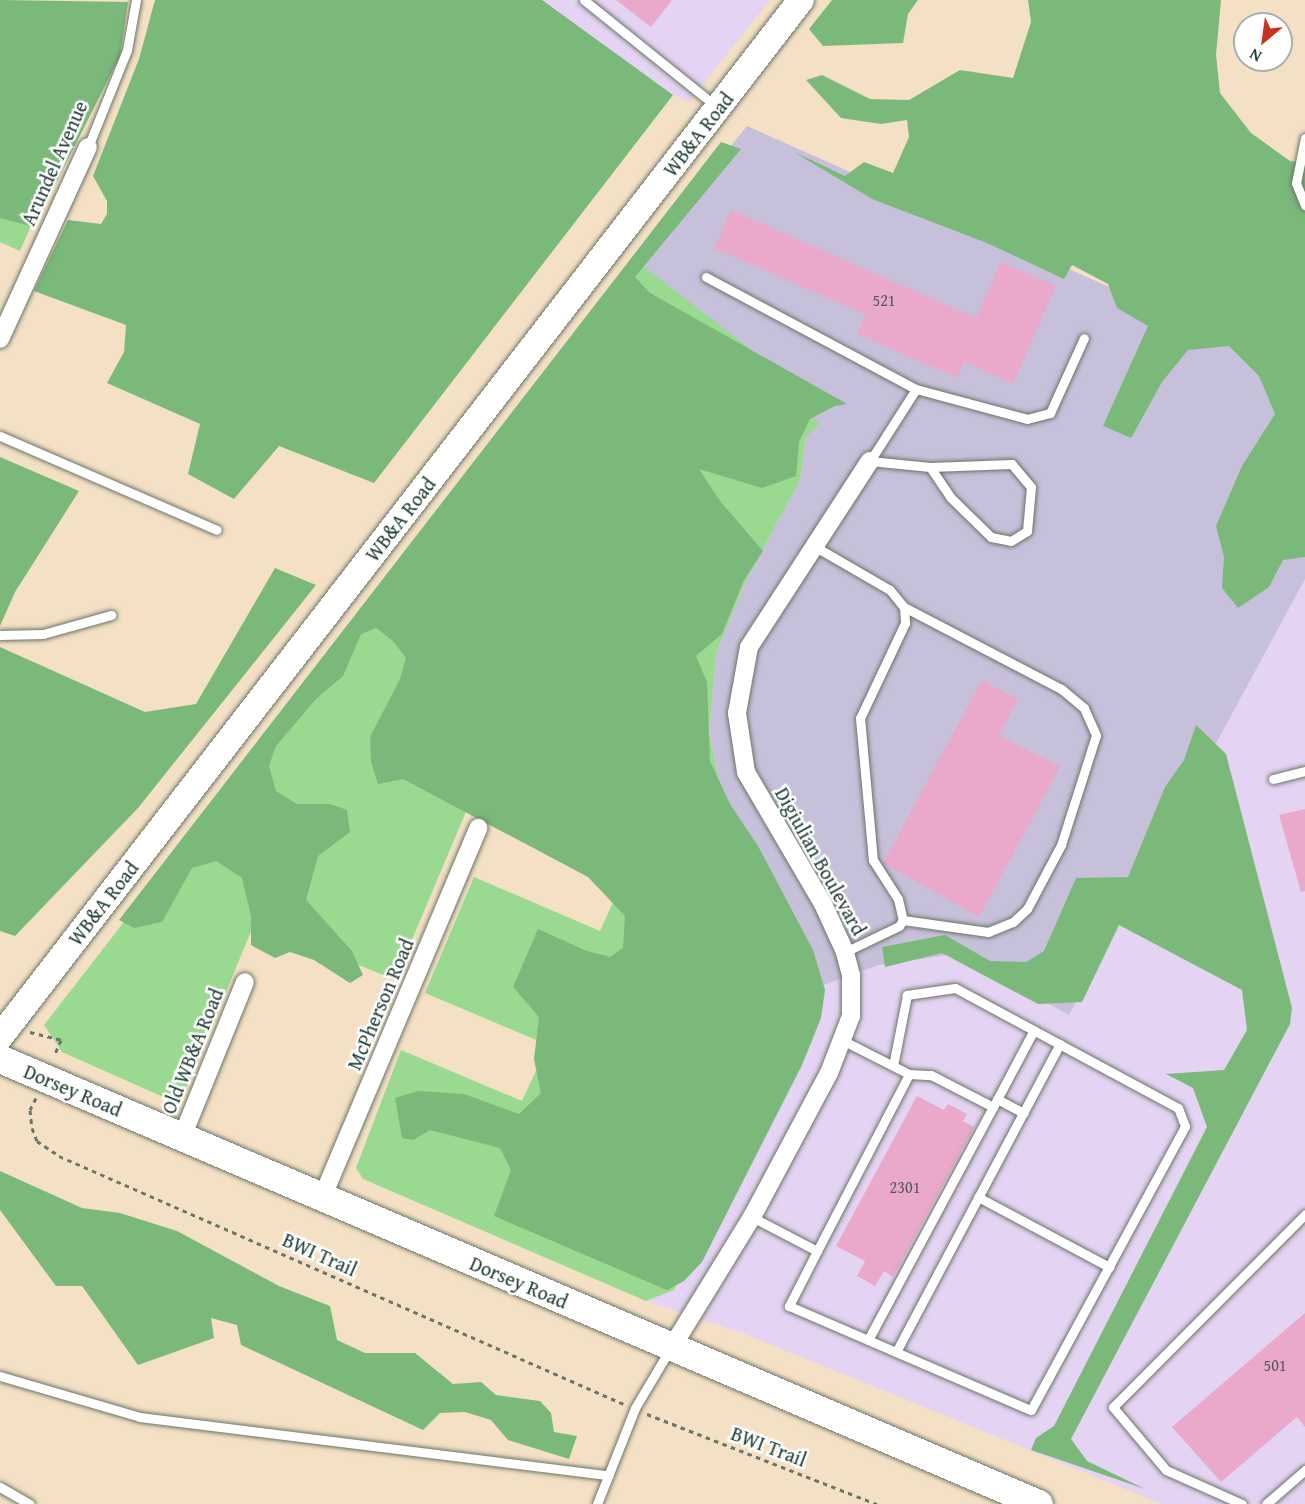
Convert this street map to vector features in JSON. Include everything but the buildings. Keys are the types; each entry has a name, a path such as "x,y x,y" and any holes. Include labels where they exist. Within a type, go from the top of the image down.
{"main road":[{"name":"Dorsey Road","path":"0,1059 1039,1504"}],"street":[{"name":"WB&A Road","path":"0,1037 801,0"},
{"name":"Arundel Avenue","path":"0,339 88,147"},
{"name":"Digiulian Boulevard","path":"672,1347 752,1217 844,1041 852,997 845,952 823,904 746,772 737,713 749,647 870,461"},
{"name":"McPherson Road","path":"322,1198 478,828"},
{"name":"Old WB&A Road","path":"182,1137 245,982"}],"lane":[{"name":"Arundel Avenue","path":"88,147 127,50 136,0"},
{"path":"584,0 718,108"},
{"path":"1305,138 1296,183 1305,205"},
{"path":"706,277 916,388 1027,419 1050,413 1084,338"},
{"path":"916,388 870,461 930,467 1012,464 1031,487 1027,531 1011,541 991,537 950,497 930,467"},
{"path":"0,436 217,530"},
{"path":"814,546 870,576 890,590 903,607 1061,689 1084,708 1096,735 1060,845 1027,909 1013,922 988,932 903,920"},
{"path":"845,952 899,926 903,920 898,899 873,860 860,718 905,623 903,607"},
{"path":"0,635 44,634 111,615"},
{"path":"1273,779 1305,771"},
{"path":"893,1066 907,995 955,988 1178,1108 1185,1126 1031,1410 789,1306 909,1074"},
{"path":"868,1340 1034,1030"},
{"path":"844,1041 909,1074 931,1075 1023,1113"},
{"path":"896,1352 1060,1044"},
{"path":"978,1197 1109,1267"},
{"path":"1242,1504 1166,1470 1113,1407 1305,1214"},
{"path":"752,1217 817,1251"},
{"path":"597,1504 635,1408 672,1347"},
{"path":"0,1376 140,1417 608,1475"},
{"path":"1266,1504 1305,1470"},
{"path":"0,1487 30,1504"}],"path":[{"name":"BWI Trail","path":"30,1110 37,1141 59,1156 622,1402"},
{"name":"BWI Trail","path":"649,1415 877,1504"}],"shaded area":[{"path":"459,0 770,0 689,102"},
{"path":"747,126 1305,374 1305,579 1069,1015 956,954 879,965 815,988 721,790 709,733 716,653 744,585 800,480 806,437 637,261"},
{"path":"1305,579 1305,1504 1162,1504 745,1334 646,1301 675,1290 815,988 879,965 956,954 1069,1015"}],"green space":[{"path":"0,0 128,2 120,56 34,227 0,218"},
{"path":"155,0 542,0 673,95 374,483 279,446 234,499 188,474 200,424 107,383 124,352 126,325 34,291 68,220 101,224 107,214 107,201 93,176 139,59"},
{"path":"832,0 918,0 908,14 903,43 823,46 809,29"},
{"path":"1028,0 1221,0 1216,55 1220,93 1251,133 1290,161 1305,163 1305,557 1283,560 1269,587 1238,608 1222,588 1224,557 1216,526 1242,466 1275,414 1259,376 1229,346 1188,350 1162,382 1131,438 1103,426 1148,326 1117,308 1108,284 1072,265 1064,279 987,243 872,199 794,152 845,176 864,162 893,173 909,137 907,120 881,124 841,118 806,80 822,75 870,99 909,100 960,70 1013,78 1031,22"},
{"path":"721,142 741,149 635,277 650,293 847,404 835,406 810,419 799,442 796,476 762,488 699,469 720,501 763,551 744,580 722,634 696,656 707,682 710,761 730,804 758,846 813,950 825,990 821,1018 802,1065 702,1262 684,1281 667,1290 494,1216 511,1170 500,1148 430,1130 413,1140 402,1138 395,1098 418,1091 464,1094 519,1114 541,1093 534,1059 539,1017 513,987 538,929 587,951 610,957 623,948 625,916 588,877 403,779 378,784 371,762 370,737 400,679 406,658 393,641 376,628 361,634 343,676 316,699 276,746 269,766 276,791 297,804 330,804 347,810 350,832 318,856 306,900 352,951 363,975 350,983 314,960 290,952 275,958 251,945 251,916 242,878 216,861 192,868 162,922 134,928 119,920"},
{"path":"0,206 33,221 20,251 0,242"},
{"path":"637,261 764,360 819,424 806,437 800,480 744,585 716,653 709,733 721,790 804,1045 674,1290 646,1301 363,1179 356,1168 401,1050 522,1101 548,1045 425,993 474,877 600,931 626,874 468,807 395,980 255,922 179,1104 62,1052 44,1025"},
{"path":"0,457 79,491 15,592 0,626"},
{"path":"275,568 316,585 138,808 15,936 0,931 0,647 145,712 196,704"},
{"path":"1196,725 1226,754 1292,1008 1290,1024 1071,1439 1087,1461 1145,1489 1031,1450 1036,1438 1054,1426 1207,1127 1193,1088 1166,1074 1224,1070 1247,1030 1242,990 1119,925 1082,1002 1038,1004 942,953 885,967 882,947 945,935 990,961 1026,962 1044,951 1076,878 1128,877 1165,787 1184,760"},
{"path":"0,1171 82,1208 120,1213 177,1231 279,1286 330,1306 337,1340 365,1353 415,1353 453,1384 481,1382 496,1395 540,1401 551,1413 554,1432 577,1436 569,1459 508,1440 491,1420 465,1412 440,1413 423,1430 241,1345 237,1325 211,1318 214,1338 138,1365 82,1286 56,1286 0,1210"}]}
